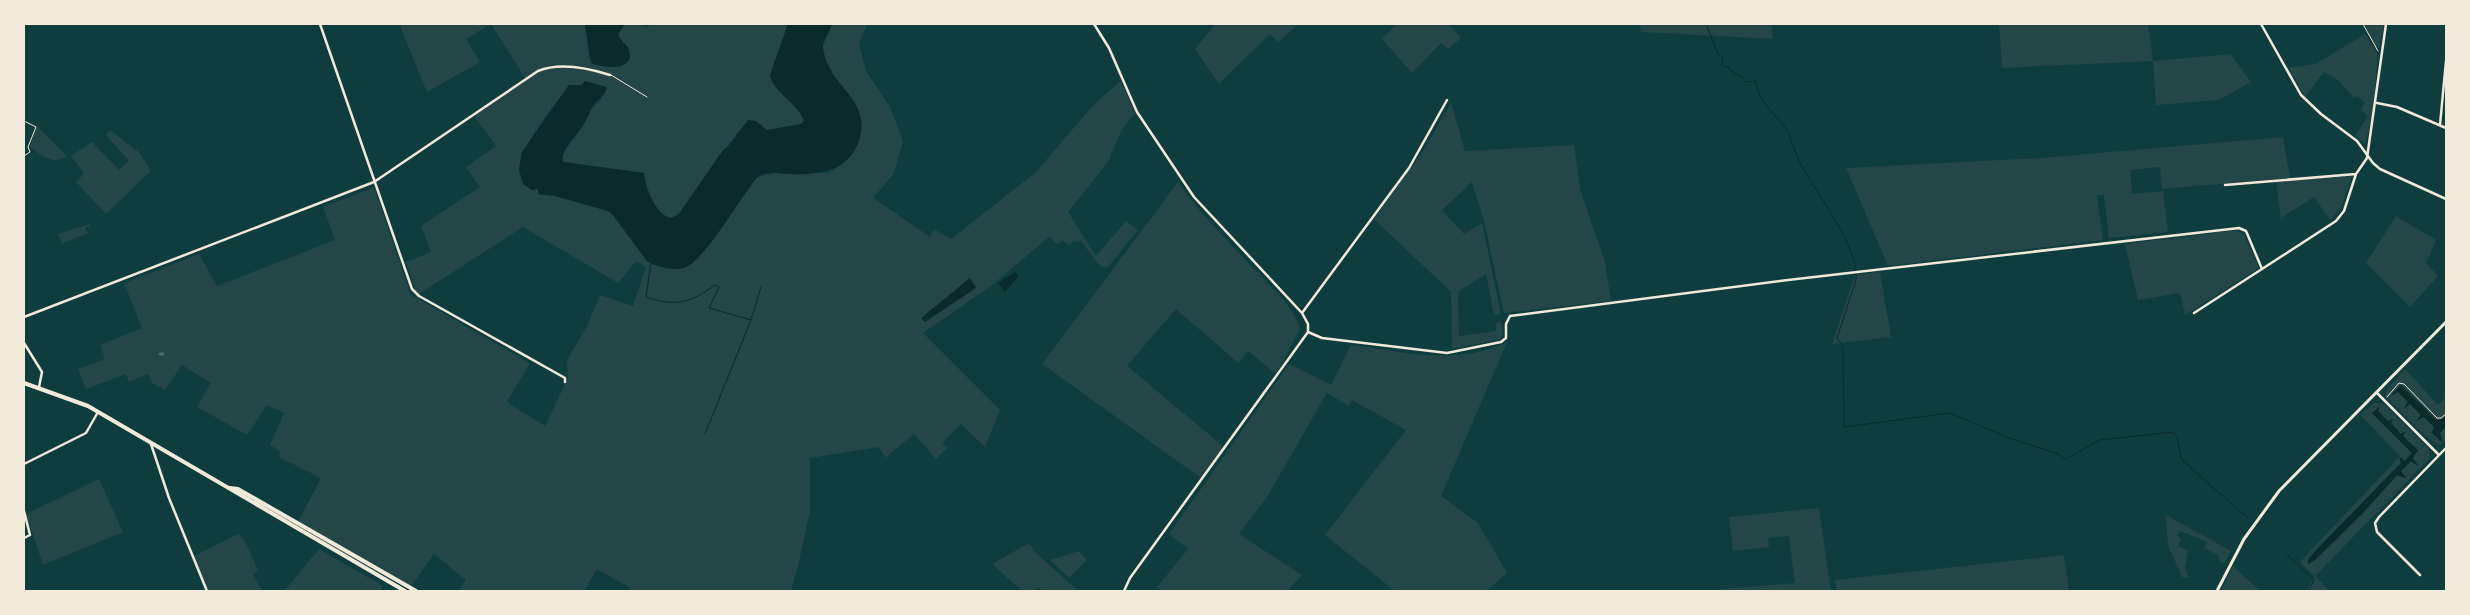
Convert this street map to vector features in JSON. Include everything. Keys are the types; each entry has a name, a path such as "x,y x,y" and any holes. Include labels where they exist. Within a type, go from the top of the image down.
{"main road":[{"path":"24,383 73,399 98,411 151,444 405,591"},
{"path":"229,488 238,489 416,591"}],"street":[{"path":"320,24 412,289 565,378 565,382"},
{"path":"1094,24 1109,48 1137,112 1194,197 1302,313 1308,324 1308,332 1130,578 1124,591"},
{"path":"2260,24 2301,95 2320,114 2357,141 2380,169 2446,199"},
{"path":"2194,313 2341,216 2356,174 2366,160 2376,103 2386,24"},
{"path":"2440,125 2446,61"},
{"path":"24,317 374,182 538,71 551,67 563,67 596,71 610,75"},
{"path":"1302,313 1409,168 1446,100"},
{"path":"2376,103 2398,107 2446,128"},
{"path":"2225,185 2356,174"},
{"path":"1308,332 1322,338 1455,352 1501,342 1506,338 1506,324 1510,316 1788,280 2239,228 2246,231 2262,269"},
{"path":"2217,591 2236,551 2268,504 2446,322"},
{"path":"24,343 42,372 39,388"},
{"path":"2376,392 2439,455"},
{"path":"24,464 86,433 98,411"},
{"path":"151,444 169,498 207,591"},
{"path":"2420,575 2376,532 2375,523 2446,448"},
{"path":"24,511 31,531 30,535 24,538"}],"lane":[{"path":"610,75 647,97"},
{"path":"24,121 36,127 29,143 30,152 24,156"}],"path":[{"path":"2363,24 2373,44 2381,52"},
{"path":"2384,401 2400,383 2404,384 2438,418 2446,414"}],"shaded area":[{"path":"403,24 491,24 466,39 480,62 427,92 400,26"},
{"path":"491,24 585,24 589,59 608,67 615,65 621,67 628,47 620,41 618,34 625,24 640,24 641,26 648,27 650,24 788,24 770,75 775,86 796,108 804,120 801,124 767,130 748,120 718,157 681,212 674,216 667,217 658,210 646,184 644,173 563,162 562,157 565,151 583,126 592,108 602,99 585,81 582,85 569,85 546,115 530,141 520,164 520,174 523,179 538,189 538,194 555,196 608,211 647,261 653,265 691,264 712,241 757,177 774,173 828,173 837,168 854,152 862,127 832,73 824,53 823,46 832,24 867,24 859,44 866,71 890,107 903,141 894,173 873,198 930,237 934,229 951,239 1035,173 1096,102 1121,81 1135,113 1121,131 1108,162 1068,212 1096,256 1126,221 1138,230 1107,268 1100,266 1081,241 1073,242 1069,245 1062,240 1058,244 1049,237 991,286 923,333 1000,410 985,447 961,424 942,443 947,448 936,459 914,434 885,458 879,447 810,458 810,511 791,591 628,591 630,588 597,569 584,591 459,591 466,580 434,554 410,588 297,524 321,478 279,457 281,452 270,445 284,413 267,405 247,435 197,407 211,383 182,365 165,390 152,383 148,374 129,382 126,374 86,389 78,369 105,359 100,345 142,328 124,283 199,254 217,286 335,240 323,207 374,187 411,295 530,363 507,402 545,426 568,378 567,360 587,326 600,295 633,306 646,267 636,261 618,283 523,227 419,294 415,289 406,262 431,252 421,226 480,187 466,167 496,146 474,116 525,78"},
{"path":"585,24 625,24 618,34 629,50 630,57 628,62 617,67 591,63"},
{"path":"788,24 832,24 823,48 826,61 855,104 860,115 862,128 858,143 846,161 829,170 809,174 769,173 758,177 708,247 691,264 684,268 675,269 660,267 651,263 647,261 608,211 555,196 538,194 538,189 532,190 523,184 519,169 522,152 569,85 582,85 585,81 607,87 605,93 592,107 584,123 566,147 563,162 644,173 646,186 655,206 670,218 678,215 724,149 728,147 748,120 756,121 767,130 802,124 804,120 796,108 775,87 770,75"},
{"path":"1215,24 1299,24 1278,42 1270,34 1219,84 1195,49"},
{"path":"1396,24 1449,24 1461,38 1448,49 1441,43 1412,73 1382,39"},
{"path":"1639,24 1772,24 1773,39 1641,32"},
{"path":"1999,24 2148,24 2153,61 2002,68"},
{"path":"2365,24 2384,24 2379,48 2375,46"},
{"path":"2365,34 2378,54 2373,111 2365,144 2355,136 2368,116 2361,110 2365,102 2356,96 2354,98 2338,80 2324,72 2305,97 2288,68 2316,64"},
{"path":"2231,54 2251,82 2219,100 2156,105 2153,61"},
{"path":"1451,103 1465,151 1574,145 1581,193 1605,261 1611,301 1504,313 1484,221 1472,182 1442,210 1464,234 1482,223 1501,314 1494,315 1486,274 1458,292 1459,336 1496,331 1496,323 1501,321 1503,331 1501,339 1452,349 1451,292 1374,219 1422,153"},
{"path":"37,126 67,156 56,161 44,157 30,147"},
{"path":"110,130 139,152 151,171 106,214 76,182 84,174 71,156 92,142 119,170 129,161 106,135"},
{"path":"2283,137 2290,178 2162,189 2160,167 2130,170 2132,194 2163,191 2168,232 2109,238 2104,195 2097,195 2103,240 1888,266 1846,168 2041,158"},
{"path":"2352,176 2341,208 2330,220 2314,197 2281,218 2276,182"},
{"path":"1178,182 1206,217 1282,299 1293,313 1300,329 1276,374 1248,351 1238,363 1176,309 1127,366 1224,447 1201,478 1042,364"},
{"path":"2396,216 2436,240 2426,263 2438,276 2410,307 2366,263"},
{"path":"89,224 90,226 85,228 88,233 62,244 58,234"},
{"path":"2237,230 2244,235 2259,268 2185,315 2180,293 2138,300 2125,244"},
{"path":"1015,272 1018,277 1005,292 998,283"},
{"path":"1880,272 1891,337 1832,344 1855,275"},
{"path":"970,278 976,288 925,322 921,318"},
{"path":"1507,342 1441,496 1478,523 1507,573 1486,591 1395,591 1325,535 1406,430 1352,400 1349,406 1327,393 1267,497 1239,534 1302,575 1287,591 1163,591 1157,587 1188,549 1169,534 1289,364 1331,385 1351,345 1410,353 1450,355 1469,354"},
{"path":"2405,369 2438,405 2446,397 2446,416 2436,420 2401,385 2396,390 2408,402 2404,409 2410,404 2421,415 2416,421 2424,417 2434,427 2432,431 2442,442 2440,433 2446,426 2446,439 2439,446 2421,432 2386,397 2385,392"},
{"path":"2401,385 2436,420 2441,420 2446,416 2446,426 2440,433 2442,442 2432,433 2434,427 2424,417 2416,421 2421,415 2410,404 2403,409 2408,402 2398,392 2390,396"},
{"path":"2375,402 2385,405 2429,449 2430,458 2315,576 2330,591 2307,591 2314,576 2300,562 2400,456 2360,415","holes":["2380,407 2378,411 2388,421 2393,419 2391,423 2401,434 2405,431 2403,436 2416,451 2412,458 2418,464 2417,466 2411,461 2401,471 2406,478 2397,475 2361,515 2315,560 2307,563 2318,548 2401,463 2400,457 2405,461 2412,453 2372,413"]},
{"path":"2380,406 2378,411 2388,421 2393,419 2391,423 2401,434 2406,431 2403,436 2418,450 2413,458 2418,466 2411,461 2401,471 2406,478 2397,475 2364,512 2315,560 2308,564 2308,560 2318,548 2401,463 2399,457 2405,461 2412,453 2372,413"},
{"path":"99,479 123,532 43,565 26,514"},
{"path":"1819,508 1831,591 1700,591 1795,583 1789,536 1768,538 1769,547 1733,551 1729,517"},
{"path":"2166,515 2231,551 2225,562 2220,563 2218,555 2204,548 2207,542 2180,531 2177,536 2181,539 2178,546 2188,551 2185,568 2189,578 2182,577 2168,545"},
{"path":"238,534 245,541 258,570 253,575 262,591 209,591 194,556"},
{"path":"1029,543 1035,552 1078,591 1043,591 1038,587 1035,591 1022,591 992,564"},
{"path":"319,549 383,586 380,591 284,591"},
{"path":"1079,551 1087,560 1069,578 1050,560"},
{"path":"2064,555 2069,591 1837,591 1835,580"},
{"path":"2233,566 2260,591 2221,591"}],"building":[{"path":"163,352 165,355 160,356 158,353"}],"waterway":[{"path":"1706,24 1718,54 1723,57 1722,65 1730,68 1734,74 1741,76 1747,82 1756,81 1762,99 1784,126 1791,138 1799,161 1841,230 1856,270"},
{"path":"651,263 646,297 666,302 682,302 698,296 715,285 719,287 709,308 751,320"},
{"path":"1856,274 1856,280 1837,338 1843,346 1844,427 1950,413 2009,438 2058,454 2066,459 2100,440 2173,432 2177,438 2183,461 2249,519"},
{"path":"705,434 751,320 761,287"},
{"path":"2286,554 2314,579 2309,591"}]}
